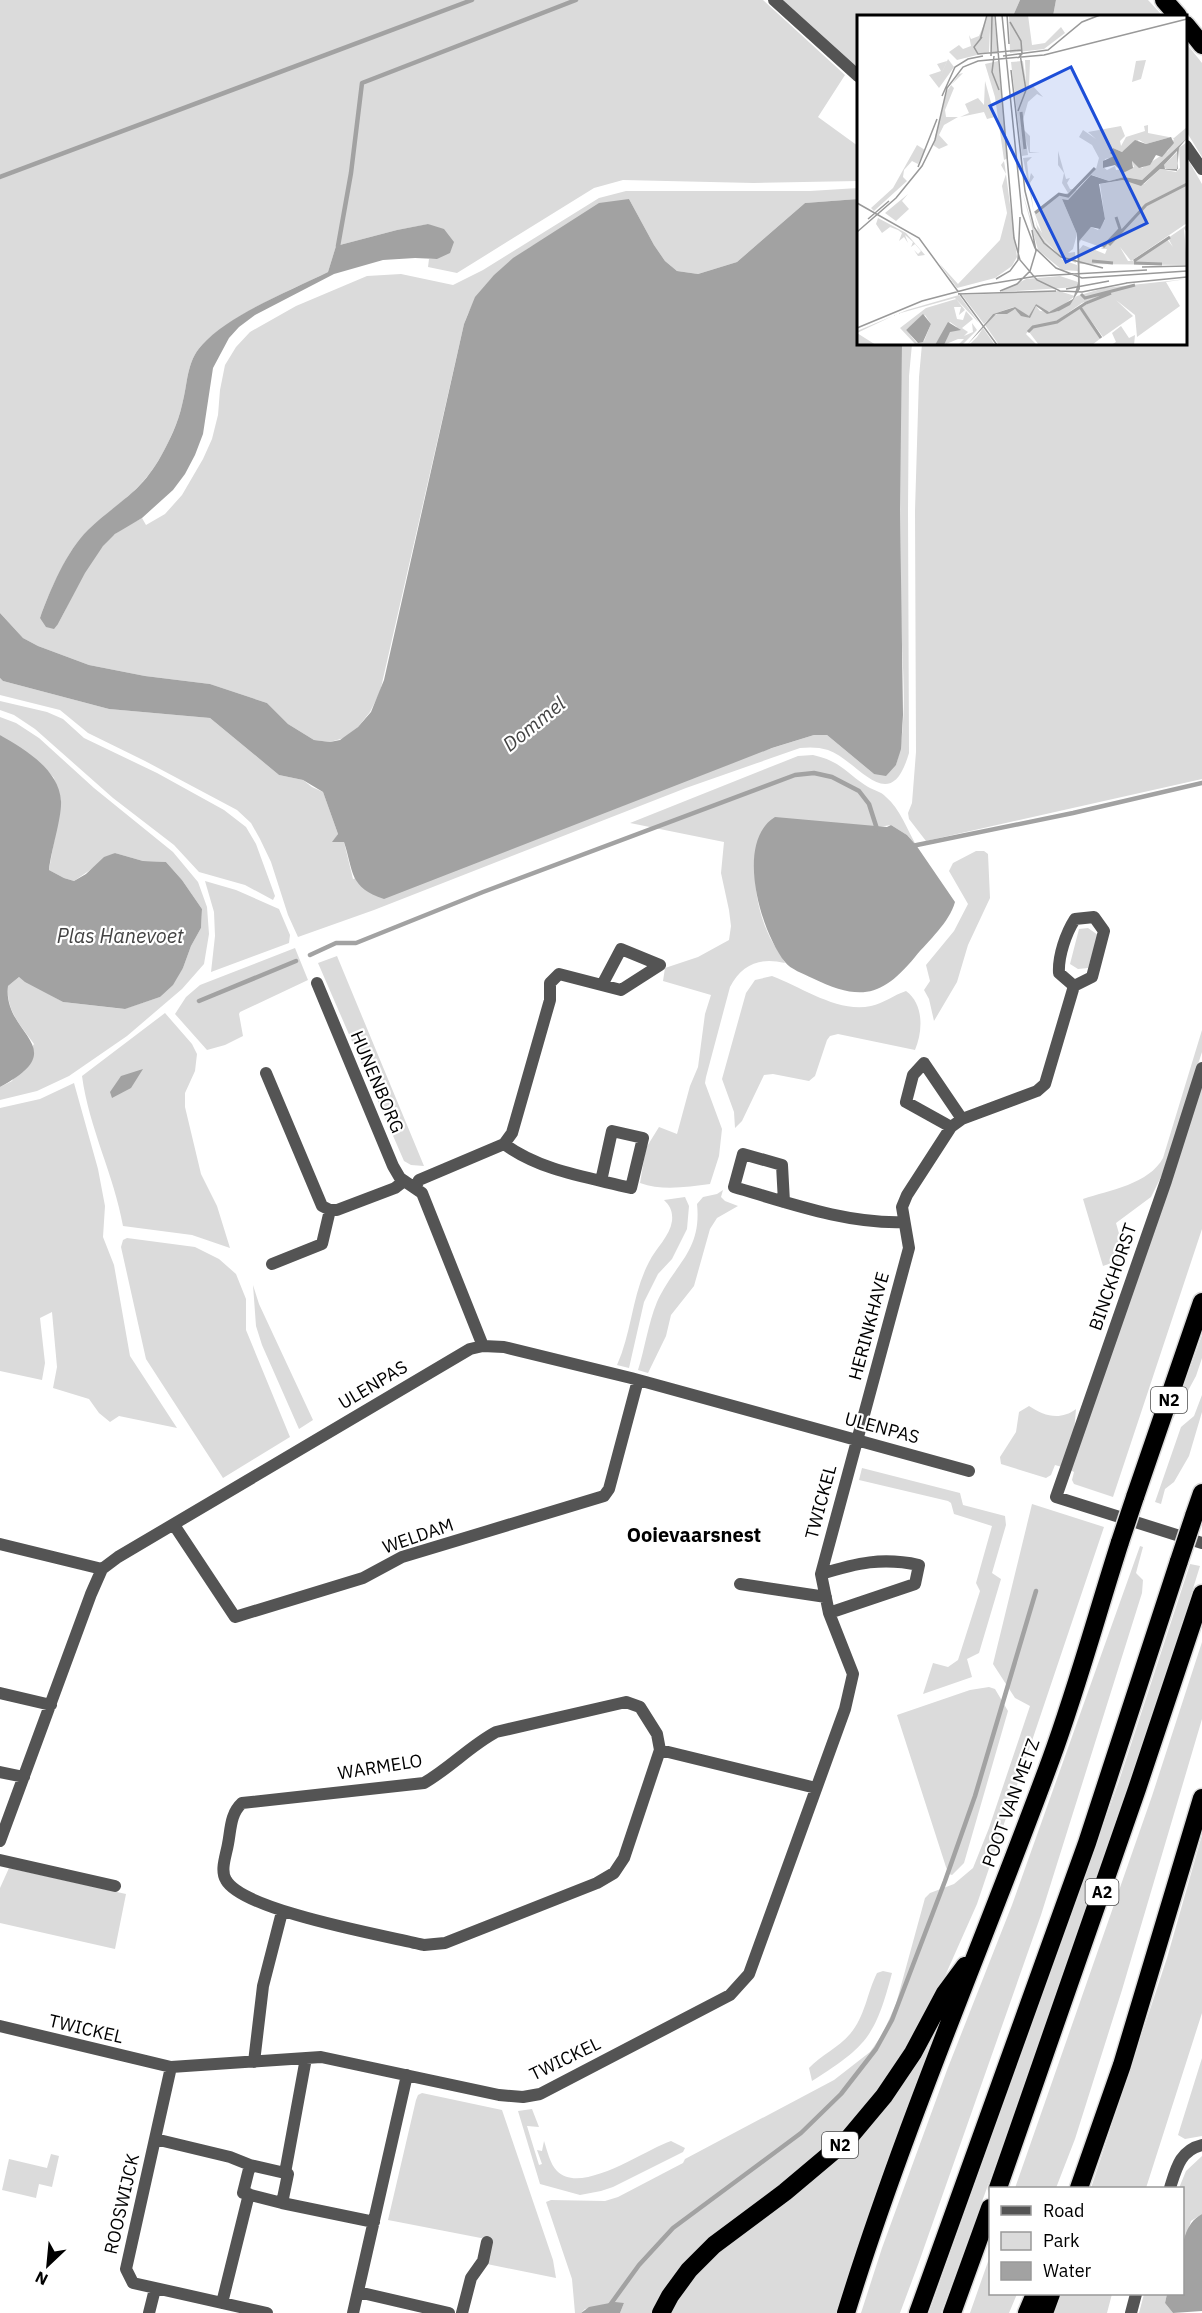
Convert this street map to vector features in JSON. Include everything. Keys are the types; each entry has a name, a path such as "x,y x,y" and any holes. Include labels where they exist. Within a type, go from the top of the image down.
{"highway":[{"path":"1164,0 1177,15"},
{"path":"1187,27 1202,45"},
{"name":"POOT VAN METZ","path":"846,2313 867,2245 932,2064 982,1943 1052,1756 1120,1542 1202,1302"},
{"name":"A2","path":"918,2313 1087,1843 1202,1493"},
{"name":"A2","path":"998,2187 1202,1594"},
{"path":"1079,2187 1122,2065 1202,1798"},
{"name":"N2","path":"661,2313 689,2270 714,2245 785,2192 848,2139 890,2088 913,2054 945,1993 982,1943"},
{"path":"952,2313 989,2211"},
{"path":"1027,2313 1035,2295"},
{"path":"1044,2313 1051,2295"}],"street":[{"path":"774,0 857,75"},
{"path":"1187,149 1202,169"},
{"path":"1094,917 1104,931 1092,977 1074,986 1059,973 1058,965 1075,919 1094,917"},
{"path":"266,1073 319,1203 330,1210 342,1209 395,1188 409,1185 504,1144 512,1133 550,999 550,983 559,974 602,985"},
{"name":"HUNENBORG","path":"317,983 393,1166 400,1178 422,1193 483,1346"},
{"name":"HERINKHAVE","path":"857,1440 909,1248 902,1208 907,1195 951,1127 962,1119 1037,1091 1046,1084 1074,986"},
{"path":"951,1127 906,1102 913,1076 924,1063 962,1119"},
{"name":"BINCKHORST","path":"1202,1068 1166,1181 1056,1497 1202,1543"},
{"path":"504,1144 518,1154 554,1170 601,1181 631,1188 643,1138 612,1131 601,1181"},
{"path":"784,1202 782,1165 743,1154 734,1187 784,1202 858,1219 904,1222"},
{"path":"272,1264 322,1244 330,1210"},
{"name":"ULENPAS","path":"102,1569 459,1354 483,1346 504,1347 638,1380 969,1471"},
{"name":"WELDAM","path":"174,1525 235,1617 363,1578 402,1557 604,1496 609,1489 638,1380"},
{"name":"TWICKEL","path":"0,2026 171,2067 321,2057 499,2095 523,2097 540,2094 730,1995 749,1974 845,1709 853,1674 829,1612 821,1574 857,1440"},
{"path":"0,1544 102,1569 0,1840"},
{"path":"821,1574 857,1563 897,1560 919,1565 915,1584 829,1612"},
{"path":"740,1584 826,1597"},
{"path":"0,1693 51,1704"},
{"name":"WARMELO","path":"626,1702 640,1707 657,1734 660,1750 624,1858 614,1873 597,1882 436,1944 424,1945 282,1912 234,1889 226,1881 223,1871 234,1811 242,1803 424,1783 440,1774 478,1742 496,1732 626,1702"},
{"path":"660,1750 816,1788"},
{"path":"0,1772 24,1777"},
{"path":"0,1860 115,1886"},
{"path":"254,2062 263,1986 282,1912"},
{"path":"285,2174 306,2058"},
{"name":"ROOSWIJCK","path":"171,2067 126,2269 133,2283 267,2313"},
{"path":"353,2313 407,2075"},
{"path":"155,2139 288,2174 282,2203"},
{"path":"1170,2187 1179,2162 1186,2152 1202,2145"},
{"path":"250,2165 243,2193 374,2222"},
{"path":"222,2303 249,2194"},
{"path":"462,2313 471,2278 483,2261 488,2242"},
{"path":"149,2313 155,2289"},
{"path":"358,2292 449,2313"},
{"path":"1131,2313 1136,2295"}],"green space":[{"path":"0,0 763,0 845,75 818,117 857,145 857,181 754,183 623,180 594,188 457,273 428,267 429,259 437,259 429,224 397,230 336,246 328,272 245,313 202,345 190,366 178,418 161,456 144,480 76,544 58,575 40,618 58,624 82,576 105,544 120,530 142,518 146,525 165,514 182,495 212,439 225,365 236,347 250,332 296,306 367,276 401,274 453,285 483,270 599,198 626,191 810,191 857,188 857,199 805,203 737,262 698,274 677,271 665,261 629,199 533,246 492,278 476,299 464,324 380,692 370,712 358,727 344,738 330,742 314,740 288,724 267,703 210,684 145,676 89,665 23,638 0,613"},
{"path":"781,0 1020,0 1013,15 857,15 857,68"},
{"path":"1056,0 1148,0 1162,15 1053,15"},
{"path":"1187,44 1202,63 1202,157 1187,133"},
{"path":"1187,158 1202,184 1202,779 926,841 909,819 916,752 915,511 922,345 1187,345"},
{"path":"902,345 912,345 909,376 908,511 909,753 901,772 893,782 883,784 873,780 828,750 800,748 686,788 374,910 298,937 288,915 271,862 260,839 251,823 237,810 88,733 60,710 0,695 0,678 3,681 109,709 210,718 279,775 303,780 323,792 338,834 333,842 344,842 353,879 814,735 827,735 874,774 896,765 904,712 900,412"},
{"path":"0,701 47,712 63,719 84,738 157,773 224,810 246,827 256,844 275,896 273,900 245,885 199,872 174,845 113,798 35,729 14,715 0,710"},
{"path":"0,717 16,723 39,738 94,788 173,852 198,882 207,907 209,934 204,964 182,989 127,1036 69,1076 37,1091 0,1100 0,1087 12,1081 34,1044 12,1010 9,1003 8,986 19,977 63,1002 124,1009 160,997 183,968 201,928 202,909 166,862 143,861 115,853 74,881 49,870 61,801 54,778 43,766 0,735"},
{"path":"813,755 836,763 865,785 884,795 899,813 916,845 907,835 891,825 756,847 755,884 763,921 785,963 768,961 753,964 740,973 730,987 705,1083 722,1129 719,1156 710,1184 666,1188 640,1183 646,1148 659,1127 677,1134 690,1086 698,1067 705,1014 711,995 663,981 665,968 698,957 729,940 731,926 721,873 724,842 630,823 798,756"},
{"path":"976,851 984,851 988,854 990,898 968,945 957,982 934,1021 929,999 924,990 930,981 926,965 954,931 968,904 949,871 953,863"},
{"path":"205,881 236,890 279,909 290,935 289,943 211,972 215,936 214,912"},
{"path":"1088,928 1098,935 1088,968 1078,969 1070,964 1079,929"},
{"path":"295,948 308,980 240,1012 243,1036 225,1045 207,1050 175,1014 186,997 200,985"},
{"path":"337,956 424,1166 411,1165 404,1161 318,963"},
{"path":"772,976 820,998 845,1006 871,1006 906,991 912,996 919,1010 920,1035 915,1050 838,1034 830,1036 815,1076 809,1081 773,1074 764,1075 742,1121 735,1128 734,1112 722,1079 746,993 755,980"},
{"path":"165,1013 192,1044 197,1054 195,1071 185,1093 185,1107 201,1174 217,1206 230,1248 192,1235 123,1226 114,1188 90,1114 82,1076"},
{"path":"1202,1030 1202,1052 1162,1175 1151,1197 1116,1223 1126,1258 1103,1266 1083,1199 1128,1185 1157,1167 1163,1158"},
{"path":"74,1083 98,1169 105,1206 103,1237 114,1265 130,1356 177,1428 119,1416 110,1422 99,1413 89,1399 53,1388 57,1367 52,1312 40,1318 45,1363 42,1380 0,1371 0,1108 40,1099"},
{"path":"1202,1084 1202,1229 1113,1497 1074,1484 1072,1480 1074,1472 1070,1470"},
{"path":"723,1190 721,1197 738,1206 717,1218 710,1229 694,1286 671,1315 666,1336 648,1373 638,1370 657,1302 691,1246 697,1220 697,1204 703,1197"},
{"path":"685,1197 689,1206 687,1229 672,1259 658,1274 644,1302 629,1368 617,1365 643,1274 671,1226 671,1212 664,1200"},
{"path":"127,1238 195,1247 219,1259 236,1274 246,1299 246,1330 290,1437 223,1478 146,1359 121,1247 123,1240"},
{"path":"253,1285 259,1304 313,1420 299,1429 262,1345 256,1326"},
{"path":"1202,1335 1202,1358 1196,1376 1170,1424"},
{"path":"1202,1395 1202,1412 1189,1456 1174,1482 1165,1489 1161,1504 1155,1502 1181,1427 1194,1416"},
{"path":"1029,1406 1052,1416 1064,1415 1076,1409 1074,1432 1062,1467 1055,1465 1051,1475 1046,1478 1001,1464 1000,1457 1016,1432 1019,1412"},
{"path":"862,1468 960,1493 963,1505 1005,1516 1006,1525 992,1573 1001,1579 979,1653 967,1659 972,1677 923,1694 933,1663 948,1667 958,1660 980,1591 976,1583 992,1526 954,1514 951,1503 948,1501 859,1480"},
{"path":"1032,1504 1104,1527 977,1904 937,1994 907,2051 845,2136 782,2188 655,2313 620,2313 624,2303 585,2309 581,2313 575,2313 572,2279 546,2202 551,2200 605,2201 618,2197 834,2080 870,2052 882,2035 896,2004 925,1898 930,1893 954,1884 973,1868 989,1828 1030,1706 1015,1698 993,1664"},
{"path":"1140,1546 1143,1547 1136,1573 1143,1580 1142,1593 1041,1915 919,2262 900,2313 861,2313 882,2248 947,2070 1012,1905"},
{"path":"1190,1564 1200,1566 1140,1754 1076,1941 941,2313 929,2313 1119,1781"},
{"path":"1202,1642 1202,1719 1122,1990 1075,2139 1056,2187 1015,2187 1152,1796"},
{"path":"989,1687 995,1689 1008,1711 964,1863 952,1875 946,1867 897,1715 970,1690"},
{"path":"1202,1835 1202,2013 1146,2187 1091,2187 1167,1958"},
{"path":"9,1868 126,1894 115,1949 0,1923 0,1888"},
{"path":"883,1971 892,1973 874,2026 857,2048 812,2081 809,2068 850,2034 859,2020 877,1973"},
{"path":"931,2038 860,2242 838,2313 667,2313 675,2299 717,2249 788,2197"},
{"path":"1202,2058 1202,2136 1185,2139 1178,2135"},
{"path":"422,2093 502,2110 553,2260 556,2278 482,2263 486,2239 388,2220 416,2100"},
{"path":"532,2109 539,2127 527,2126 539,2165 542,2164 537,2150 542,2151 544,2141 557,2171 568,2177 581,2178 597,2175 671,2141 685,2148 683,2152 613,2187 580,2195 540,2184 518,2111"},
{"path":"51,2154 59,2156 52,2187 39,2184 36,2198 2,2190 9,2159 47,2168"},
{"path":"1202,2156 1202,2214 1191,2221 1184,2244 1184,2187 1179,2187 1186,2171"},
{"path":"989,2259 989,2295 1017,2295 1009,2313 970,2313"},
{"path":"1055,2295 1112,2295 1107,2313 1048,2313"},
{"path":"1144,2295 1167,2295 1165,2303 1173,2313 1139,2313"}],"water":[{"path":"1020,0 1056,0 1053,15 1013,15"},
{"name":"Dommel","path":"629,199 665,261 677,271 698,274 737,262 805,203 857,199 857,345 902,345 900,509 903,715 901,749 896,765 886,776 874,774 827,735 814,735 772,748 384,899 359,884 352,870 344,842 332,842 338,834 323,792 303,780 279,775 210,718 109,709 3,681 0,678 0,613 23,638 89,665 145,676 210,684 267,703 288,724 314,740 330,742 340,740 358,727 371,712 384,680 464,324 475,297 513,258 599,203"},
{"path":"428,224 444,229 454,242 450,253 437,259 383,260 334,274 255,315 239,327 229,338 213,368 203,434 185,474 173,490 142,518 115,534 103,546 85,573 58,624 54,629 46,627 40,618 54,583 73,548 88,530 145,480 171,438 184,397 190,366 202,345 244,313 328,272 336,246"},
{"name":"Plas Hanevoet","path":"0,735 39,761 54,779 59,790 61,808 49,870 74,881 86,874 104,857 115,853 143,861 166,862 202,909 201,928 183,968 173,985 160,997 125,1009 63,1002 19,977 8,986 9,1003 34,1050 32,1061 22,1073 0,1087"},
{"path":"775,817 887,827 891,825 907,835 916,845 955,902 938,931 903,971 891,981 869,992 844,990 801,973 785,962 776,948 760,910 754,866 756,846 763,829"},
{"path":"143,1069 131,1088 112,1098 110,1092 121,1076"},
{"path":"1202,2214 1202,2311 1173,2313 1165,2303 1167,2295 1184,2295 1184,2239 1194,2220"},
{"path":"615,2302 624,2303 620,2313 581,2313 589,2307"}],"waterway":[{"path":"0,177 472,0"},
{"path":"338,246 351,173 362,83 576,0"},
{"path":"310,955 336,943 356,943 483,892 795,775 814,773 832,777 859,791 869,804 877,829"},
{"path":"912,846 1073,813 1202,783"},
{"path":"199,1001 296,961"},
{"path":"610,2305 639,2265 673,2228 801,2133 841,2094 876,2049 892,2020 975,1796 1036,1591"}],"district":[{"name":"Ooievaarsnest","path":"694,1535"}]}
